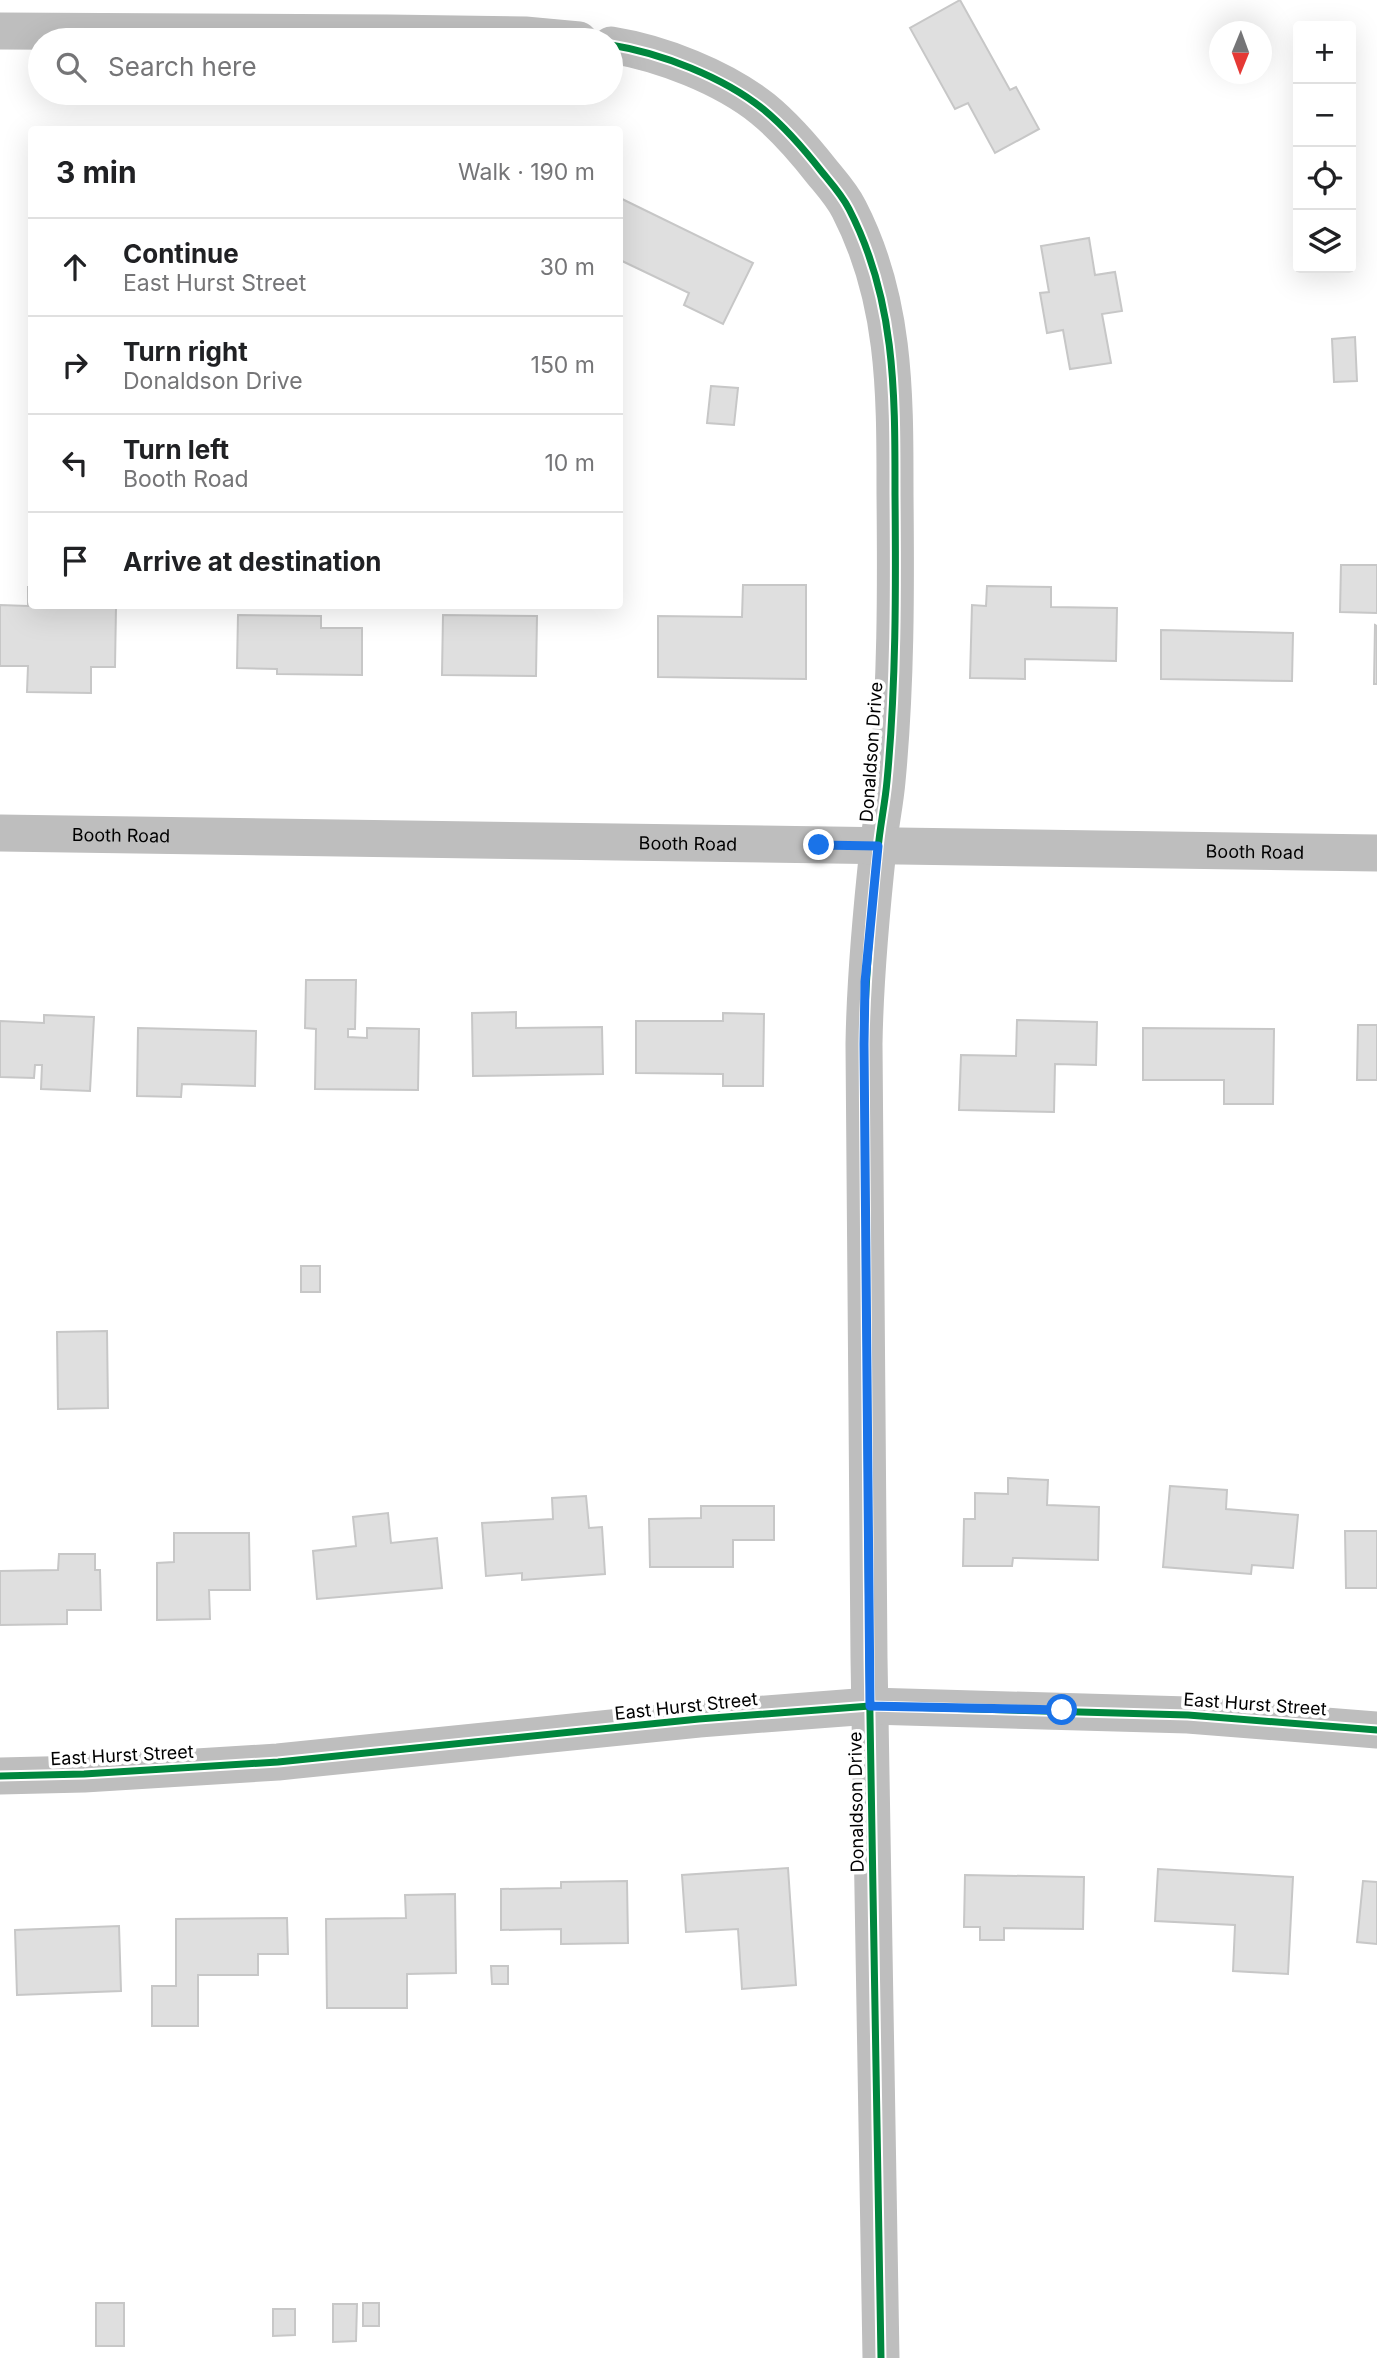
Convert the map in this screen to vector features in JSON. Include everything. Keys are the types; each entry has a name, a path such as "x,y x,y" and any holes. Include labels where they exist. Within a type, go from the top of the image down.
{"street":[{"path":"0,31 28,31"},
{"name":"Donaldson Drive","path":"623,47 676,63 725,85 762,108 802,146 848,207 870,259 885,312 893,359 893,654 887,782 865,982 864,1044 870,1706 881,2358"},
{"name":"Booth Road","path":"0,833 1377,853"},
{"name":"East Hurst Street","path":"0,1776 84,1774 278,1762 699,1720 870,1706 1188,1715 1377,1730"}],"building":[{"path":"960,0 1010,90 1016,87 1039,129 995,153 968,103 955,109 910,28"},
{"path":"623,199 753,263 723,324 684,305 689,293 623,261"},
{"path":"1089,238 1095,275 1115,272 1122,311 1102,314 1111,363 1070,369 1063,330 1047,333 1040,293 1049,292 1041,246"},
{"path":"1355,337 1357,381 1334,382 1332,339"},
{"path":"711,386 738,388 734,425 707,423"},
{"path":"1341,565 1377,565 1377,613 1340,612"},
{"path":"743,585 806,585 806,679 658,677 658,616 742,617"},
{"path":"987,586 1051,587 1051,607 1117,608 1116,661 1025,659 1025,679 970,678 972,605 986,606"},
{"path":"0,605 28,606 28,609 116,609 115,667 91,667 91,693 27,692 28,666 0,666"},
{"path":"238,615 321,616 321,628 362,628 362,675 277,674 277,669 237,668"},
{"path":"443,615 537,616 536,676 442,675"},
{"path":"1375,625 1377,626 1377,684 1374,684"},
{"path":"1161,630 1293,633 1292,681 1161,679"},
{"path":"306,980 356,980 355,1029 348,1029 348,1037 367,1038 367,1028 419,1029 418,1090 315,1089 316,1029 305,1028"},
{"path":"516,1012 516,1028 602,1027 603,1074 473,1076 472,1013"},
{"path":"723,1013 764,1014 763,1086 723,1086 723,1074 636,1073 636,1021 723,1021"},
{"path":"44,1015 94,1017 90,1091 41,1089 42,1065 35,1065 34,1078 0,1077 0,1021 44,1023"},
{"path":"1017,1020 1097,1022 1096,1065 1055,1064 1054,1112 959,1110 961,1055 1016,1056"},
{"path":"1358,1025 1377,1025 1377,1080 1357,1080"},
{"path":"138,1028 256,1031 255,1086 182,1084 181,1097 137,1096"},
{"path":"1143,1028 1274,1029 1273,1104 1224,1104 1224,1080 1143,1080"},
{"path":"301,1266 320,1266 320,1292 301,1292"},
{"path":"107,1331 108,1408 58,1409 57,1332"},
{"path":"1008,1478 1048,1480 1047,1505 1099,1507 1098,1560 1013,1558 1012,1566 963,1566 964,1519 975,1519 975,1493 1008,1494"},
{"path":"1170,1486 1227,1490 1226,1509 1298,1515 1293,1568 1252,1565 1251,1574 1163,1567"},
{"path":"586,1496 589,1528 602,1527 605,1574 522,1580 522,1573 486,1576 482,1523 553,1519 552,1498"},
{"path":"701,1506 774,1506 774,1540 733,1540 733,1567 650,1567 649,1519 701,1518"},
{"path":"388,1513 391,1543 437,1538 442,1588 317,1599 313,1551 356,1546 353,1517"},
{"path":"1345,1531 1377,1531 1377,1588 1346,1588"},
{"path":"174,1533 249,1533 250,1590 209,1590 210,1619 157,1620 157,1563 174,1562"},
{"path":"59,1554 95,1554 95,1570 100,1570 101,1610 67,1610 67,1624 0,1625 0,1571 58,1570"},
{"path":"788,1868 796,1985 742,1989 738,1929 686,1932 682,1875"},
{"path":"1158,1869 1293,1877 1288,1974 1233,1971 1235,1925 1155,1921"},
{"path":"965,1875 1084,1877 1083,1929 1004,1928 1004,1940 980,1940 980,1927 964,1927"},
{"path":"627,1881 628,1943 561,1944 561,1929 501,1930 501,1889 561,1888 561,1882"},
{"path":"1363,1881 1377,1882 1377,1944 1357,1942"},
{"path":"455,1894 456,1973 407,1974 407,2008 327,2008 326,1919 406,1918 405,1895"},
{"path":"287,1918 288,1954 258,1954 258,1975 198,1975 198,2026 152,2026 152,1986 176,1986 176,1919"},
{"path":"119,1926 121,1991 17,1995 15,1930"},
{"path":"491,1966 508,1966 508,1984 492,1984"},
{"path":"96,2303 124,2303 124,2346 96,2346"},
{"path":"363,2303 379,2303 379,2326 363,2326"},
{"path":"333,2304 357,2304 356,2341 333,2342"},
{"path":"273,2309 295,2309 295,2335 273,2336"}],"cycle path":[{"path":"623,48 671,60 711,77 747,97 794,139 836,189 849,209 876,278 890,348 895,457 894,674 887,781 869,946 864,1044 869,1658 881,2358"},
{"path":"0,1776 84,1774 278,1762 699,1719 870,1706 1188,1715 1377,1730"}],"route":[{"path":"819,845 878,846 865,982 864,1044 870,1706 1062,1710"}]}
